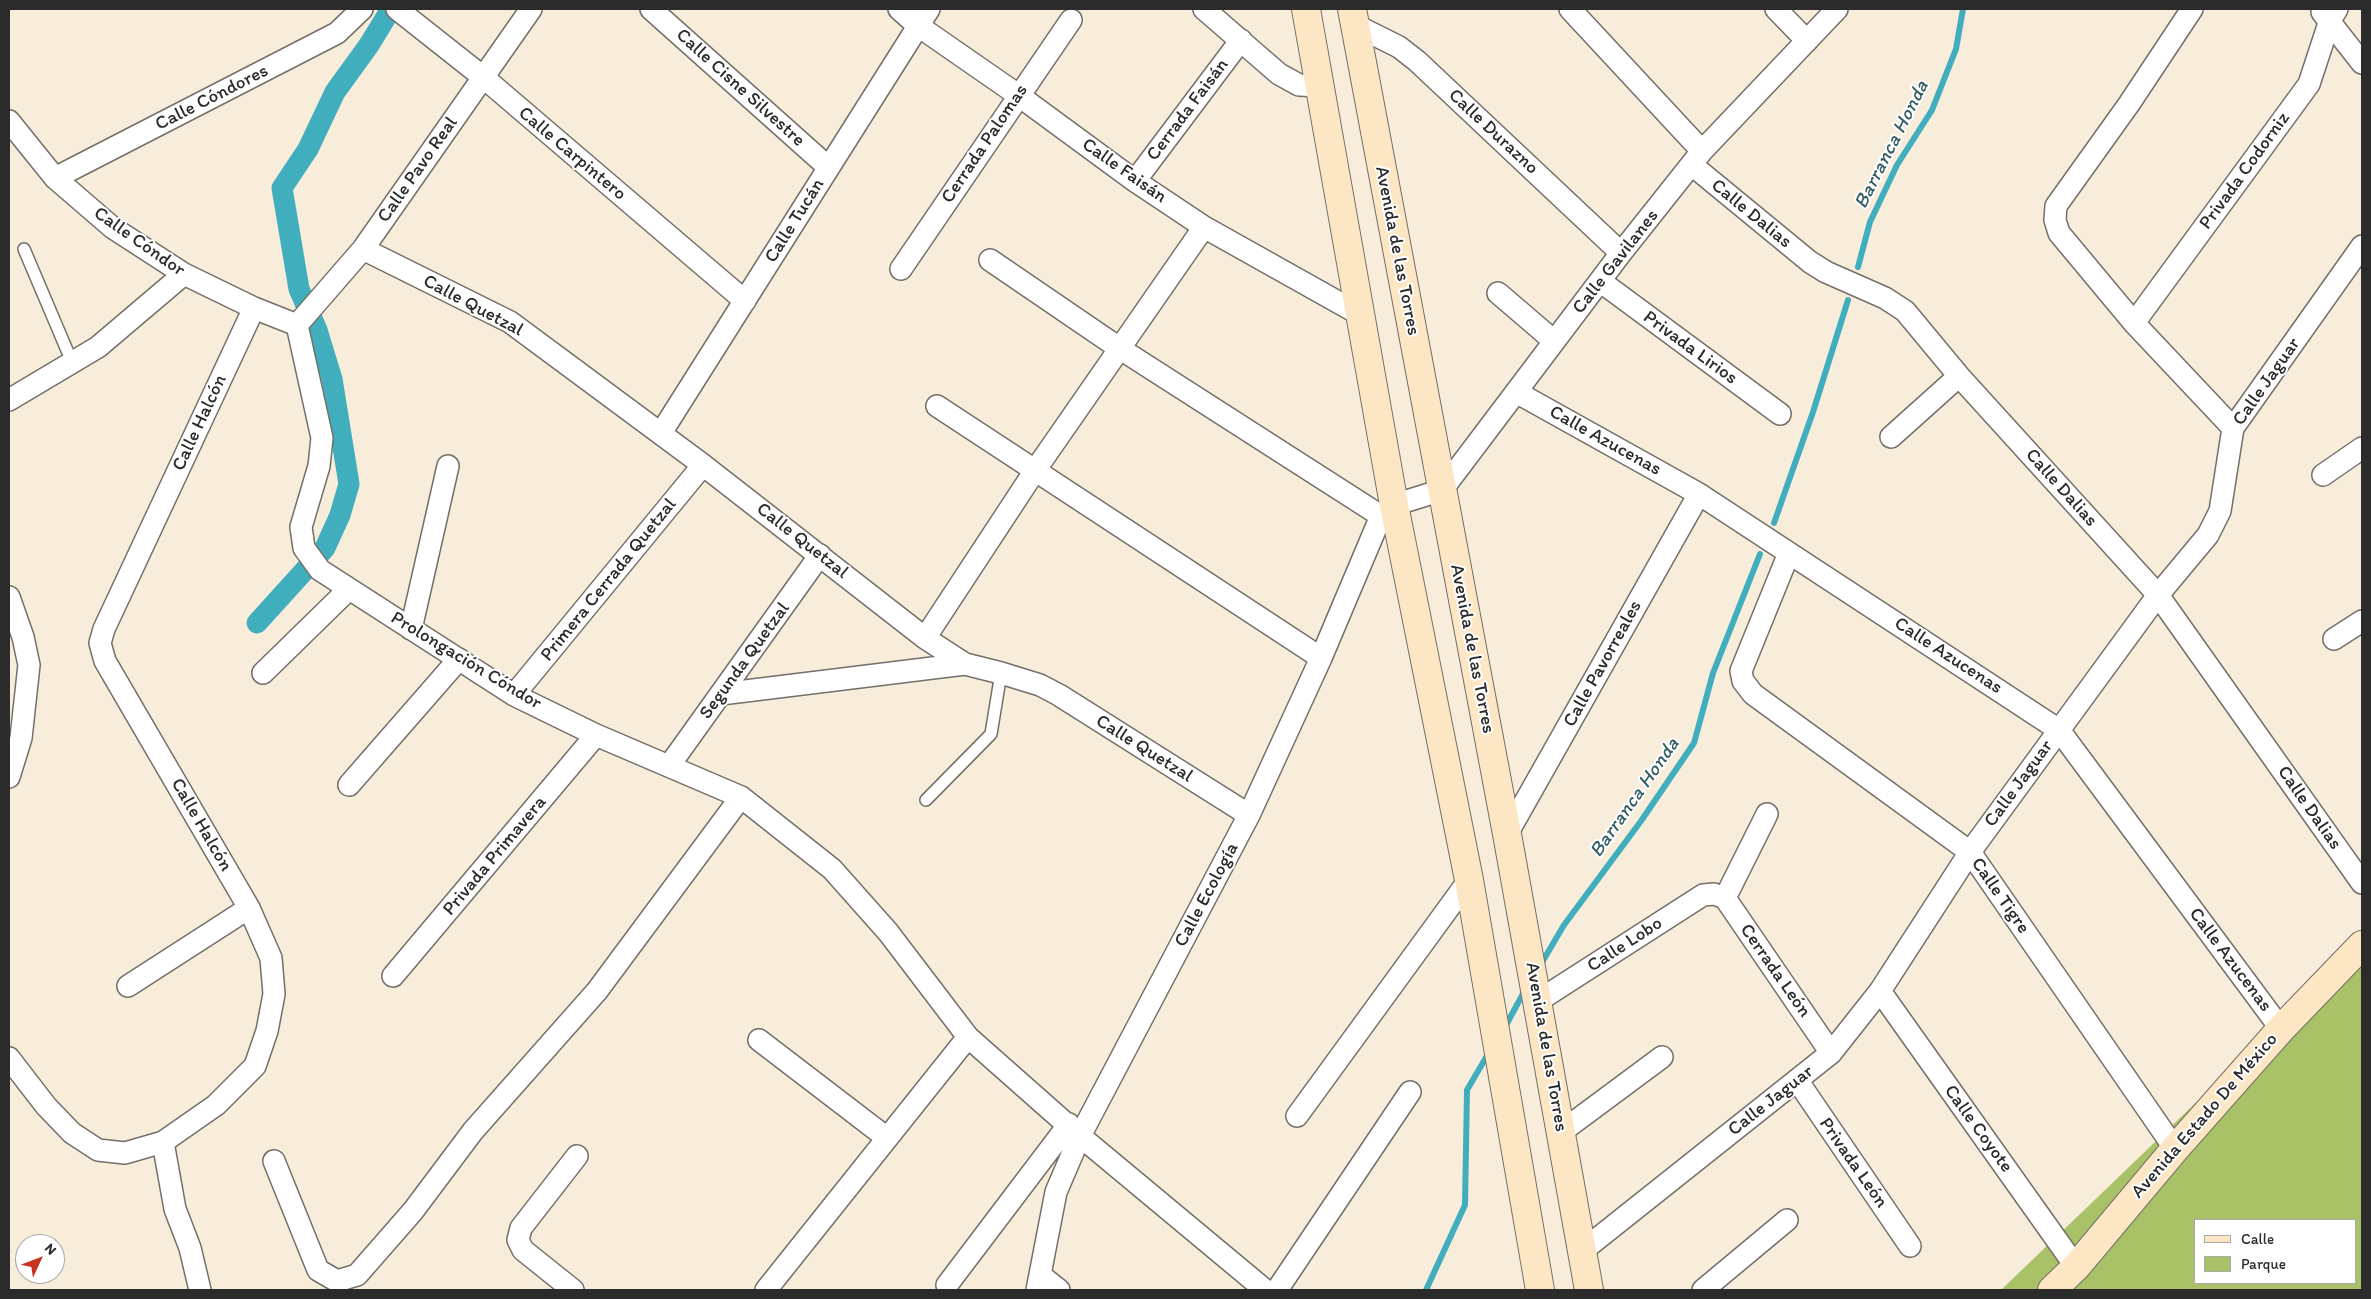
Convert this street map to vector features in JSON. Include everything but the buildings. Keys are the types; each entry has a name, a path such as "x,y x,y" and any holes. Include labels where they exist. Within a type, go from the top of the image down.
{"main road":[{"path":"1306,9 1361,315 1388,511 1469,880 1540,1290"},
{"name":"Avenida de las Torres","path":"1353,17 1538,1000 1589,1290"},
{"name":"Avenida Estado De México","path":"2052,1290 2076,1267 2175,1149 2281,1030 2362,945"}],"street":[{"name":"Calle Cóndores","path":"55,178 338,33 362,9"},
{"name":"Calle Carpintero","path":"397,9 483,78 745,301"},
{"name":"Calle Pavo Real","path":"300,321 363,249 532,9"},
{"name":"Calle Cisne Silvestre","path":"651,9 828,166"},
{"name":"Calle Faisán","path":"899,9 923,17 1018,95 1135,181 1204,227 1361,315"},
{"path":"1204,9 1279,74 1299,85 1320,86"},
{"name":"Calle Dalias","path":"1570,9 1697,158 1810,262 1826,272 1885,298 1905,311 1959,376 2158,595 2362,883"},
{"path":"1776,9 1807,41"},
{"name":"Calle Gavilanes","path":"1442,490 1621,253 1697,158 1837,9"},
{"path":"2192,9 2129,104 2056,206 2055,220 2059,232 2134,323 2233,428"},
{"path":"2329,13 2362,63"},
{"name":"Privada Codorniz","path":"2134,323 2309,84 2329,13"},
{"name":"Calle Tucán","path":"660,433 923,17"},
{"name":"Calle Durazno","path":"1353,17 1417,61 1621,253"},
{"name":"Cerrada Palomas","path":"901,270 1018,95 1071,20"},
{"name":"Cerrada Faisán","path":"1135,181 1241,40"},
{"name":"Calle Cóndor","path":"9,121 55,178 113,228 184,274 254,308 300,321"},
{"path":"925,638 1118,348 1204,227"},
{"name":"Calle Jaguar","path":"1582,1251 1832,1053 1880,991 1970,852 2158,595 2208,535 2220,511 2233,428 2362,246"},
{"name":"Calle Quetzal","path":"363,249 510,322 703,465 925,638 964,664 1040,685 1059,695 1249,815"},
{"path":"990,260 1118,348 1388,511 1442,490"},
{"path":"9,400 98,347 184,274"},
{"name":"Privada Lirios","path":"1600,281 1780,414"},
{"path":"1498,293 1554,341"},
{"name":"Calle Halcón","path":"9,1058 46,1106 72,1133 98,1150 125,1153 163,1142 216,1105 255,1066 267,1031 274,994 271,958 249,908 105,660 100,643 104,629 254,308"},
{"name":"Prolongación Cóndor","path":"300,321 322,438 319,466 301,527 304,548 320,570 514,695 596,735 741,798 832,869 888,932 968,1037 1074,1130 1265,1290"},
{"path":"1891,437 1959,376"},
{"name":"Calle Azucenas","path":"1516,392 1699,494 2059,730 2281,1030"},
{"path":"937,406 1036,469 1321,658"},
{"path":"2323,475 2362,448"},
{"name":"Primera Cerrada Quetzal","path":"514,695 703,465"},
{"path":"411,629 448,466"},
{"name":"Calle Pavorreales","path":"1507,834 1699,494"},
{"name":"Calle Ecología","path":"1050,1287 1056,1192 1074,1130 1249,815 1388,511"},
{"name":"Calle Tigre","path":"1789,553 1741,671 1744,682 1753,694 1970,852 2175,1149"},
{"name":"Segunda Quetzal","path":"669,766 820,555"},
{"path":"263,674 349,589"},
{"path":"9,597 22,637 28,665 9,777"},
{"path":"2334,639 2362,621"},
{"path":"349,786 459,659"},
{"path":"721,694 964,664"},
{"name":"Privada Primavera","path":"393,976 596,735"},
{"path":"274,1161 318,1270 337,1281 357,1275 413,1211 473,1131 597,991 741,798"},
{"path":"1719,896 1767,814"},
{"path":"1297,1116 1469,880"},
{"name":"Calle Lobo","path":"1538,1000 1703,895 1719,896"},
{"name":"Cerrada León","path":"1719,896 1832,1053"},
{"path":"128,986 249,908"},
{"name":"Calle Coyote","path":"1880,991 2076,1267"},
{"path":"766,1290 968,1037"},
{"path":"759,1040 888,1138"},
{"path":"1561,1132 1662,1057"},
{"name":"Privada León","path":"1796,1080 1910,1246"},
{"path":"1277,1290 1410,1092"},
{"path":"946,1285 1074,1130"},
{"path":"163,1142 175,1209 190,1248 200,1290"},
{"path":"573,1290 523,1250 518,1240 521,1228 577,1156"},
{"path":"1703,1290 1787,1220"}],"lane":[{"path":"24,249 72,362"},
{"path":"926,800 991,734 1001,673"}],"green space":[{"path":"2362,943 2362,1290 2001,1290"}],"waterway":[{"path":"257,623 325,548 340,515 349,484 332,379 317,330 299,289 282,188 308,149 335,92 369,45 391,9"},
{"name":"Barranca Honda","path":"1858,267 1870,222 1897,165 1932,110 1956,49 1963,9"},
{"name":"Barranca Honda","path":"1774,523 1813,412 1848,300"},
{"name":"Barranca Honda","path":"1541,964 1564,925 1641,821 1694,743 1713,673 1760,554"},
{"name":"Barranca Honda","path":"1505,1027 1525,990"},
{"name":"Barranca Honda","path":"1426,1290 1465,1205 1467,1090 1488,1054"}]}
